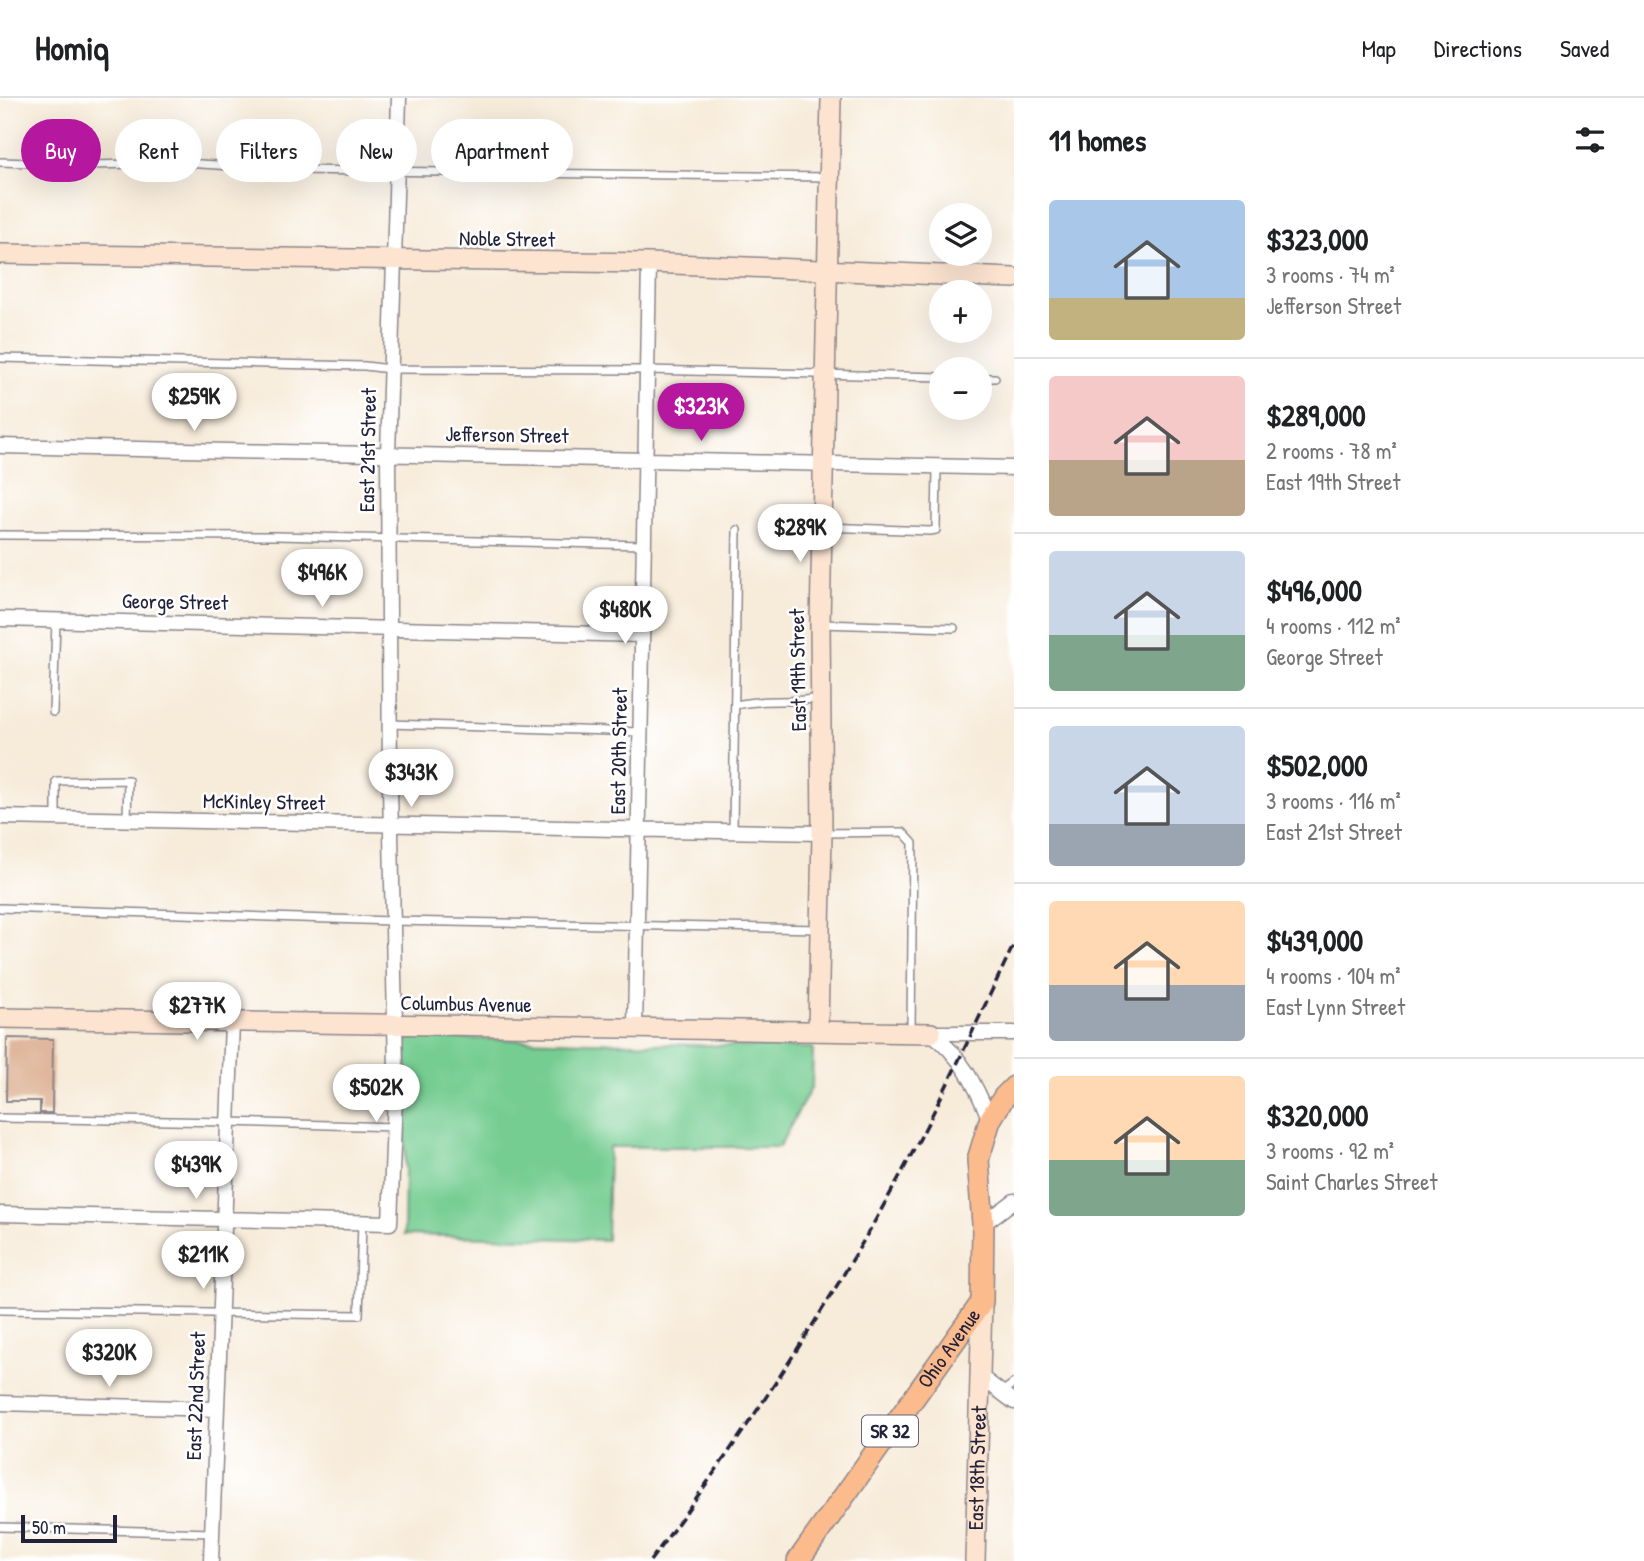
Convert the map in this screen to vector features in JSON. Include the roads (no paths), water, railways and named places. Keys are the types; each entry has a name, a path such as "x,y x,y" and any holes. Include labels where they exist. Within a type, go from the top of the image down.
{"main road":[{"path":"983,1224 978,1160 990,1120 1004,1097 1014,1087"},
{"name":"Ohio Avenue","path":"797,1561 982,1302 983,1224"}],"street":[{"name":"East 21st Street","path":"398,98 398,119"},
{"name":"East 19th Street","path":"818,1031 822,833 821,527 831,98"},
{"name":"East 21st Street","path":"362,1222 390,1223 396,1070 390,826 388,454 397,182"},
{"name":"Noble Street","path":"0,254 649,263 1014,278"},
{"name":"East 20th Street","path":"635,1029 649,263"},
{"name":"Jefferson Street","path":"0,446 1014,468"},
{"name":"George Street","path":"0,619 642,635"},
{"name":"McKinley Street","path":"0,817 822,833"},
{"name":"Columbus Avenue","path":"0,1018 394,1026 1014,1033"},
{"name":"East 22nd Street","path":"211,1561 232,1023"},
{"path":"931,1033 946,1044 975,1083 990,1120"},
{"path":"983,1224 1014,1201"},
{"path":"0,1214 362,1222"},
{"name":"East 18th Street","path":"975,1561 982,1302"},
{"path":"981,1377 1014,1402"},
{"path":"0,1403 216,1409"}],"lane":[{"path":"0,162 89,165 185,163 336,170"},
{"path":"417,171 828,177"},
{"path":"0,358 365,366 390,369 647,370 929,377"},
{"path":"821,527 936,530 937,466"},
{"path":"733,832 737,530"},
{"path":"0,535 277,536 644,545"},
{"path":"53,712 56,621"},
{"path":"820,624 954,628"},
{"path":"736,705 747,702 804,701 821,697"},
{"path":"389,724 641,732"},
{"path":"56,818 56,781 128,780 127,820"},
{"path":"822,833 904,832 913,843 911,1033"},
{"path":"0,908 392,921 821,929"},
{"path":"0,1118 394,1128"},
{"path":"0,1310 359,1315 362,1222"},
{"path":"1002,1393 1014,1383"},
{"path":"0,1527 212,1533"}],"railway":[{"path":"650,1561 729,1452 839,1283 936,1107 1014,944"}]}
